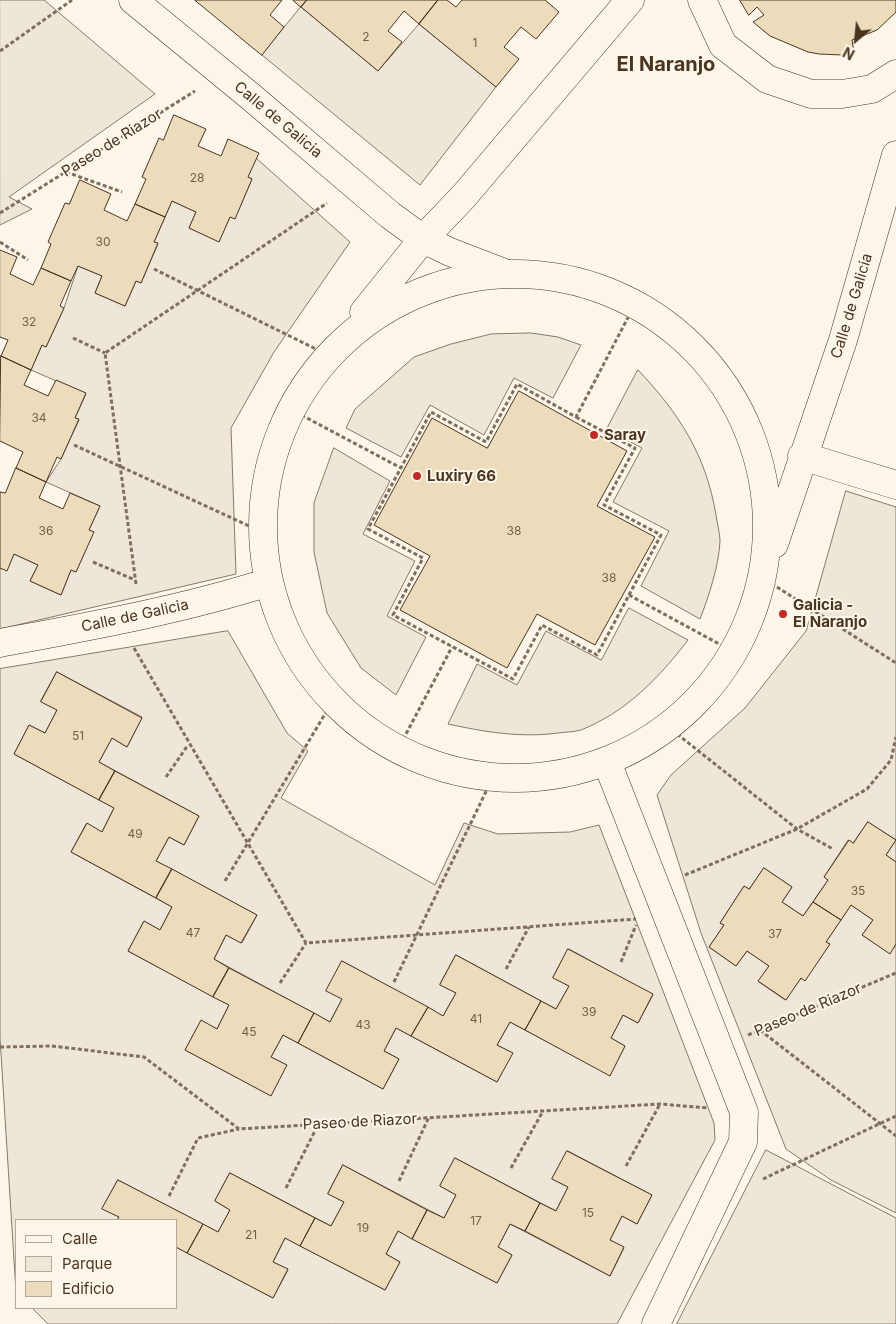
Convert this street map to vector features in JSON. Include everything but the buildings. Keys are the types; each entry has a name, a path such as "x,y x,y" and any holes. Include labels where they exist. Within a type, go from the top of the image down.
{"street":[{"name":"Calle de Galicia","path":"134,0 390,215 423,239 450,252 502,272"},
{"path":"337,346 423,239 464,196 630,0"},
{"path":"702,0 723,45 767,79 811,94 842,94 872,89 896,74"},
{"name":"Calle de Galicia","path":"337,346 290,409 268,460 261,545 277,614 315,681 373,735 397,752 432,764 509,777 578,770 607,762 667,726 707,689 734,652 759,602 773,546 843,340 896,155"},
{"path":"337,346 393,302 427,287 502,272 608,291 672,329 718,377 754,449 773,546"},
{"path":"802,456 896,485"},
{"name":"Calle de Galicia","path":"0,643 130,619 230,594 269,582"},
{"path":"607,762 744,1112 743,1142 656,1324"}],"path":[{"path":"0,51 72,0"},
{"name":"Paseo de Riazor","path":"0,213 224,74"},
{"path":"66,172 122,192"},
{"path":"105,353 354,184"},
{"path":"0,242 28,260"},
{"path":"154,269 199,290 337,346"},
{"path":"576,417 634,306"},
{"path":"73,338 105,353"},
{"path":"105,353 135,580 130,619 188,744 306,943"},
{"path":"517,384 576,417 635,448 604,505 661,535 597,655 542,625 513,679 393,615 423,558 368,529 431,412 486,442 517,384"},
{"path":"290,409 401,468"},
{"path":"74,445 262,532"},
{"path":"93,562 135,580"},
{"path":"766,580 896,663"},
{"path":"629,595 734,652"},
{"path":"397,752 452,647"},
{"path":"225,881 334,699"},
{"path":"667,726 797,829 833,849"},
{"path":"657,887 797,829 867,789 891,760 896,737"},
{"path":"166,777 188,744"},
{"path":"394,982 419,934 494,775"},
{"path":"306,943 639,919 621,962"},
{"path":"506,969 529,927"},
{"path":"280,983 306,943"},
{"name":"Paseo de Riazor","path":"720,1047 896,973"},
{"path":"760,1030 896,1136"},
{"path":"0,1046 52,1046 144,1057 239,1129"},
{"path":"626,1166 660,1104"},
{"name":"Paseo de Riazor","path":"169,1196 198,1138 239,1129 660,1104 744,1112"},
{"path":"511,1168 544,1111"},
{"path":"763,1179 896,1116"},
{"path":"399,1182 429,1117"},
{"path":"286,1188 318,1124"}],"green space":[{"path":"0,0 44,0 155,94 9,197 32,209 0,225"},
{"path":"301,7 378,71 419,24 496,87 420,185 262,55"},
{"path":"256,158 350,242 274,352 231,428 236,574 0,629 0,568 14,554 38,565 30,581 61,595 71,570 76,572 93,532 89,530 100,506 46,482 61,459 79,420 75,418 86,394 31,370 42,345 46,347 64,308 78,266 102,276 95,293 125,306 136,281 141,283 158,244 154,242 172,201 196,212 189,228 219,241 230,217 235,218 252,179 248,177"},
{"path":"531,333 558,337 581,345 553,398 514,378 484,435 430,405 401,457 346,428 355,409 414,357 451,344 491,334"},
{"path":"638,370 666,402 689,436 698,454 711,493 720,541 713,580 700,619 641,586 669,531 613,502 642,448 607,429"},
{"path":"334,448 390,481 363,534 415,561 387,616 426,637 396,695 361,668 327,613 314,552 314,503"},
{"path":"846,491 896,507 896,840 868,822 853,843 848,840 824,877 828,880 803,916 782,902 792,887 764,868 749,889 744,886 720,923 724,925 709,947 736,966 747,951 769,966 759,982 785,1000 801,978 804,980 830,944 826,942 851,905 873,920 862,935 890,953 896,944 896,1213 831,1180 786,1149 701,933 657,795 671,775 745,708 806,631"},
{"path":"629,608 688,640 653,680 613,714 581,730 530,735 503,733 448,724 477,664 517,685 546,631 601,660"},
{"path":"228,631 287,733 308,751 281,798 435,885 464,823 498,834 570,832 599,825 714,1123 715,1140 617,1324 48,1324 33,1309 178,1309 178,1248 273,1298 288,1270 273,1262 285,1238 385,1290 400,1262 386,1254 398,1231 497,1283 512,1255 498,1247 510,1224 610,1276 624,1248 610,1240 622,1216 637,1224 652,1195 568,1151 552,1179 568,1187 556,1211 455,1158 440,1186 456,1195 444,1218 343,1165 328,1193 344,1202 331,1226 230,1173 215,1201 230,1210 218,1232 118,1180 103,1208 119,1217 118,1219 15,1219 15,1276 0,1038 0,669","holes":["57,672 142,717 127,747 112,738 99,762 199,816 184,845 169,837 156,861 257,915 242,943 226,935 214,959 330,1022 342,999 342,961 443,1016 456,993 440,984 456,955 556,1009 569,986 553,977 569,949 653,995 638,1023 623,1015 611,1038 625,1046 610,1075 510,1022 497,1045 512,1053 497,1082 396,1028 384,1051 399,1059 383,1089 283,1035 271,1057 286,1065 270,1095 185,1050 201,1021 217,1029 229,1005 128,951 144,921 160,930 172,907 71,852 86,824 102,832 114,808 14,754 29,725 45,733 57,710 41,701"]},
{"path":"896,840 896,862 886,855"}],"shaded area":[{"path":"766,1150 896,1218 896,1324 677,1324"}],"place":[{"name":"Saray","path":"594,435"},
{"name":"Luxiry 66","path":"417,476"},
{"name":"Galicia - El Naranjo","path":"783,614"}],"district":[{"name":"El Naranjo","path":"666,65"}]}
